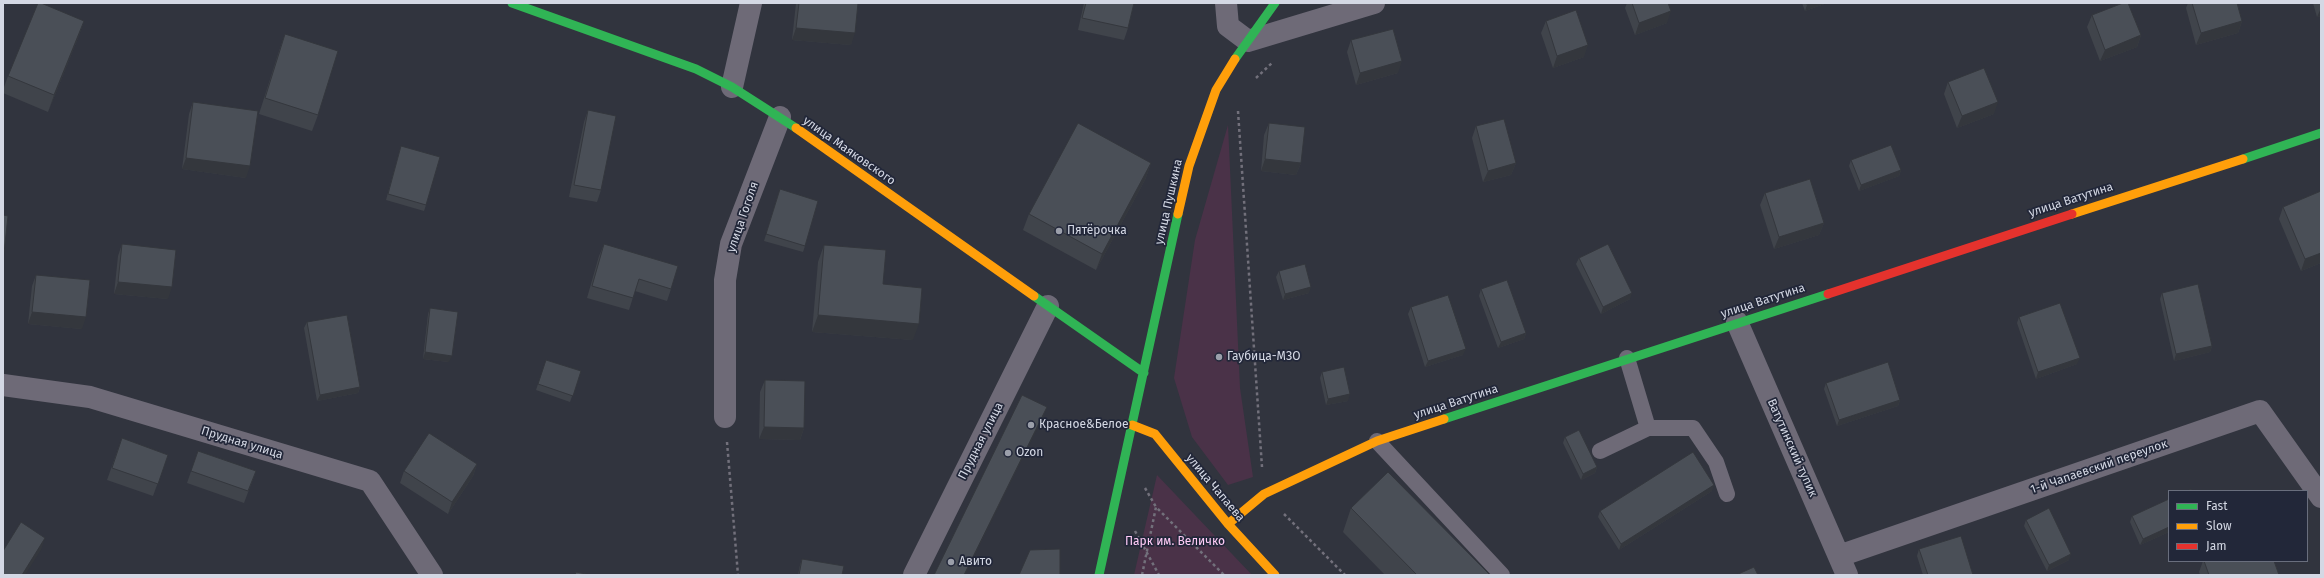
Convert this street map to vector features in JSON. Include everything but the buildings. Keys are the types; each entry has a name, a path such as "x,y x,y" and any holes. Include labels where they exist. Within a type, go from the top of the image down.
{"street":[{"name":"улица Маяковского","path":"512,3 696,69 732,87 780,117 1144,372"},
{"path":"732,87 751,3"},
{"path":"1226,3 1228,26 1248,41 1374,3"},
{"name":"улица Пушкина","path":"1099,575 1191,159 1216,90 1275,3"},
{"name":"улица Гоголя","path":"725,417 725,280 732,244 780,117"},
{"name":"улица Ватутина","path":"1228,524 1264,494 1377,441 1737,322 2321,133"},
{"name":"Прудная улица","path":"914,575 1048,306"},
{"name":"Ватутинский тупик","path":"1737,322 1843,566"},
{"name":"Прудная улица","path":"3,385 90,397 370,481 432,575"},
{"name":"1-й Чапаевский переулок","path":"1843,566 2260,411 2321,497"},
{"name":"улица Чапаева","path":"1132,425 1155,434 1228,524 1275,575"}],"lane":[{"path":"1627,358 1648,428"},
{"path":"1600,451 1648,428 1693,428 1716,462 1727,494"},
{"path":"1377,441 1502,575"}],"path":[{"path":"1254,80 1274,61"},
{"path":"1237,107 1264,494 1345,575"},
{"path":"725,417 738,575"},
{"path":"1143,485 1156,507 1224,575"},
{"path":"1115,503 1133,527 1158,575"},
{"path":"1142,575 1156,507"}],"green space":[{"path":"1228,125 1240,388 1253,477 1228,485 1192,437 1174,378 1195,240"},
{"name":"Парк им. Величко","path":"1157,475 1252,575 1134,575"}],"traffic: fast":[{"path":"512,3 696,69 732,87 796,128"},
{"path":"1235,59 1275,3"},
{"path":"2243,159 2321,133"},
{"path":"1099,575 1178,214"},
{"path":"1444,419 1828,294"},
{"path":"1034,296 1144,373"}],"traffic: slow":[{"path":"1178,214 1189,166 1216,90 1235,59"},
{"path":"796,128 1034,296"},
{"path":"2072,214 2243,159"},
{"path":"1228,524 1264,494 1377,441 1444,419"},
{"path":"1132,425 1155,434 1228,524 1275,575"}],"traffic: jam":[{"path":"1828,294 2072,214"}],"place":[{"name":"Пятёрочка","path":"1059,231"},
{"name":"Гаубица-МЗО","path":"1219,357"},
{"name":"Красное&Белое","path":"1031,425"},
{"name":"Ozon","path":"1008,453"},
{"name":"Авито","path":"951,562"}]}
